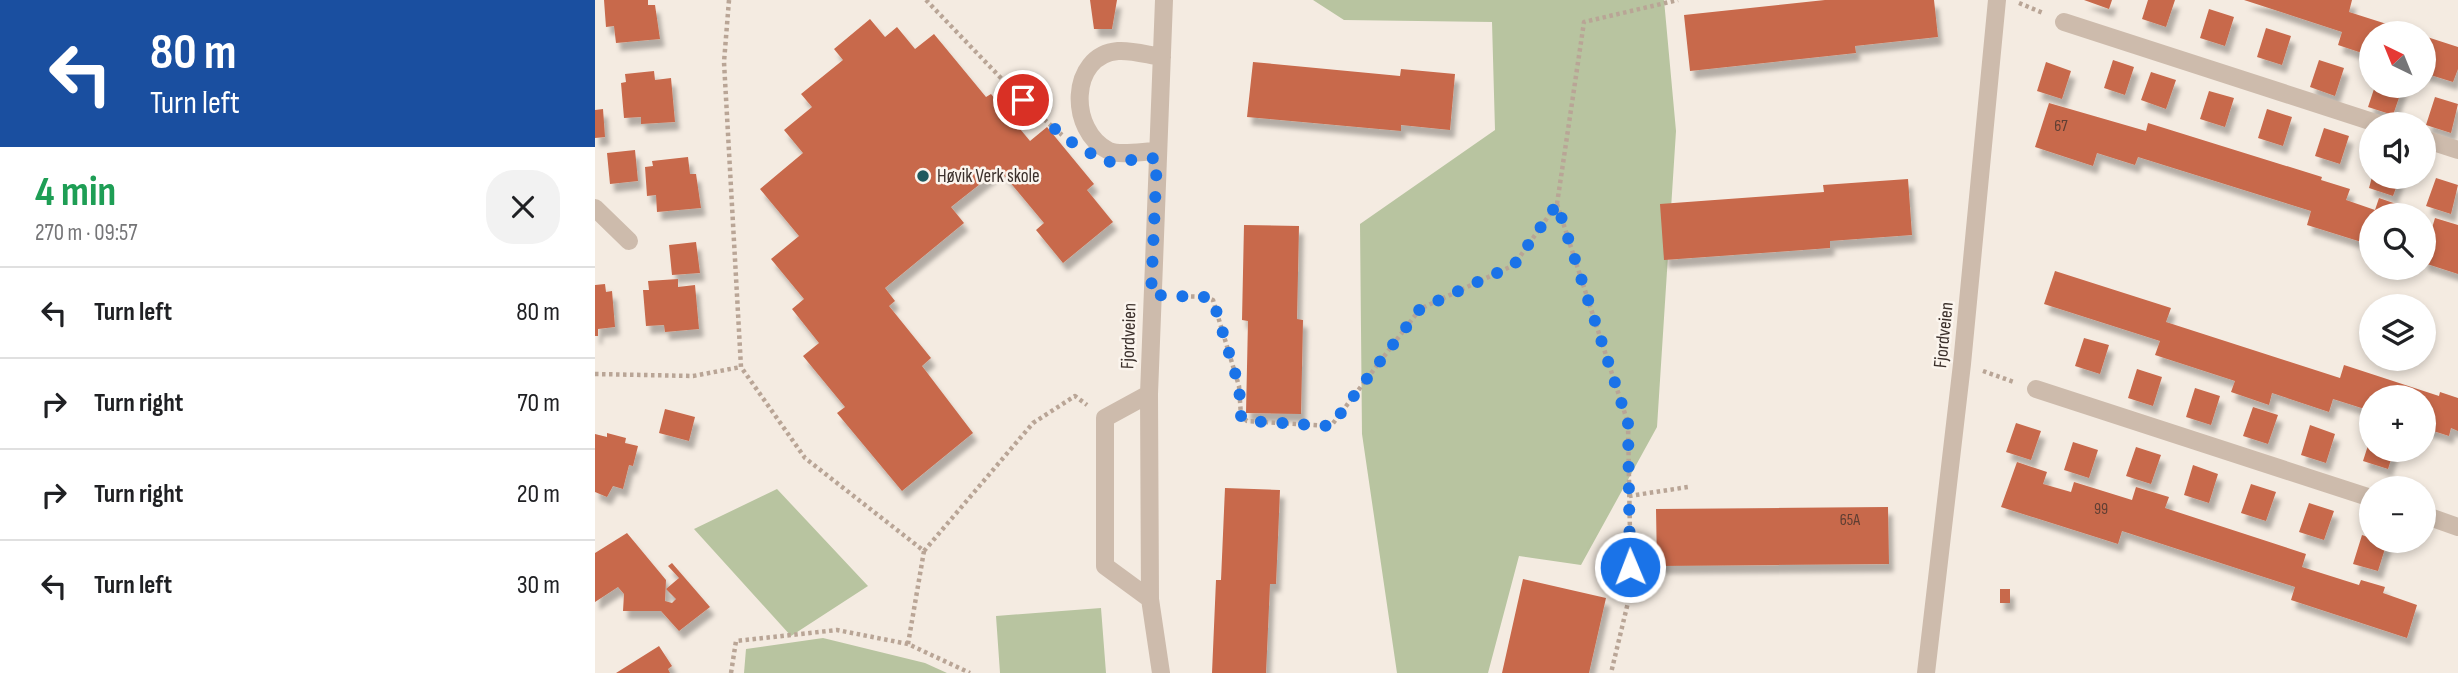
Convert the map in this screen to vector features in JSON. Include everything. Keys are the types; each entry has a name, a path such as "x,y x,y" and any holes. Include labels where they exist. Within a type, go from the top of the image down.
{"street":[{"name":"Fjordveien","path":"1161,673 1150,599 1149,394 1164,0"},
{"name":"Fjordveien","path":"1926,673 1962,364 1997,0"},
{"path":"2064,22 2359,118"},
{"path":"1158,151 1110,152 1093,138 1078,111 1080,85 1093,63 1117,51 1162,57"},
{"path":"2436,143 2458,150"},
{"path":"595,208 629,241"},
{"path":"2036,389 2359,494"},
{"path":"1149,394 1105,418 1105,566 1150,599"},
{"path":"2436,519 2458,527"}],"path":[{"path":"729,0 724,62 741,367 805,458 923,551"},
{"path":"926,0 1023,100 1065,138"},
{"path":"1611,673 1631,590 1628,423 1557,204 1584,22 1678,0"},
{"path":"2012,0 2064,22"},
{"path":"1151,295 1206,297 1213,300 1239,386 1241,416 1247,421 1331,426 1420,309 1514,265 1557,204"},
{"path":"1962,364 2036,389"},
{"path":"595,374 693,376 741,367"},
{"path":"908,644 923,551 1033,423 1075,396 1105,418"},
{"path":"1629,496 1688,486"},
{"path":"731,673 736,641 837,629 908,644 970,673"}],"green space":[{"path":"1313,0 1664,0 1676,131 1657,427 1581,565 1519,556 1488,673 1397,673 1362,434 1360,224 1495,130 1492,22 1344,20"},
{"path":"777,489 868,586 791,636 694,529"},
{"path":"1101,608 1106,673 1000,673 996,616"},
{"path":"823,638 925,663 947,673 744,673 746,649"}],"building":[{"path":"604,0 648,0 648,5 655,5 660,39 616,43 614,26 606,27"},
{"path":"1090,0 1117,0 1112,29 1094,29"},
{"path":"1825,0 1934,0 1938,37 1855,46 1856,53 1690,71 1684,15"},
{"path":"2084,0 2112,0 2109,9"},
{"path":"2148,0 2175,0 2166,27 2142,19"},
{"path":"2244,0 2352,0 2349,12 2377,21 2359,21 2359,52 2338,45 2342,32"},
{"path":"2209,9 2234,17 2225,46 2200,38"},
{"path":"870,19 885,37 897,27 915,49 934,34 986,97 991,94 1030,141 1047,127 1094,184 1087,190 1113,222 1063,263 1036,230 1044,223 999,169 951,207 964,223 885,288 895,301 889,306 931,358 922,366 973,433 902,491 837,413 845,407 803,356 819,343 792,309 804,299 771,259 799,236 760,189 803,153 784,130 812,107 801,94 843,60 834,49"},
{"path":"2266,28 2291,36 2282,65 2257,57"},
{"path":"2436,40 2458,47 2458,69 2453,82 2436,77"},
{"path":"2113,60 2134,67 2125,95 2104,88"},
{"path":"2319,60 2344,68 2335,96 2310,87"},
{"path":"1253,62 1400,76 1401,69 1455,74 1450,130 1401,125 1401,131 1247,117"},
{"path":"2046,62 2071,71 2062,99 2037,91"},
{"path":"654,71 655,80 671,78 675,122 641,124 641,117 624,118 621,83 626,82 625,74"},
{"path":"2151,72 2176,80 2166,109 2141,100"},
{"path":"2209,91 2234,98 2225,127 2200,119"},
{"path":"2436,97 2458,104 2451,133 2436,128 2436,112 2430,112"},
{"path":"2371,98 2399,98 2394,112 2368,107"},
{"path":"2049,103 2146,131 2148,123 2322,177 2321,180 2350,189 2346,200 2359,204 2359,241 2307,225 2311,211 2138,157 2135,165 2097,153 2093,166 2035,147"},
{"path":"603,109 605,137 595,138 595,110"},
{"path":"2267,109 2292,117 2283,146 2258,138"},
{"path":"2324,128 2349,136 2340,164 2315,156"},
{"path":"635,150 638,181 610,184 607,153"},
{"path":"688,157 690,174 696,174 701,208 657,212 656,195 647,196 645,167 653,166 652,161"},
{"path":"2436,178 2458,185 2451,214 2436,209 2436,203 2427,203 2432,189 2436,189"},
{"path":"1908,179 1912,235 1830,241 1830,248 1664,260 1660,204 1824,192 1823,185"},
{"path":"2372,189 2396,189 2393,196"},
{"path":"2379,198 2394,203 2377,203"},
{"path":"2436,218 2458,225 2458,274 2436,267"},
{"path":"1244,225 1299,226 1297,319 1303,320 1301,414 1246,413 1248,321 1242,320"},
{"path":"696,242 700,273 672,275 669,245"},
{"path":"2055,271 2171,308 2166,322 2340,378 2344,365 2405,385 2359,385 2359,407 2333,399 2329,412 2272,393 2269,405 2231,392 2235,381 2155,355 2160,341 2044,304"},
{"path":"678,279 678,287 695,285 699,329 665,332 664,325 646,326 643,290 649,290 648,281"},
{"path":"605,284 606,292 612,291 615,327 598,329 598,336 595,336 595,285"},
{"path":"2084,338 2109,345 2100,374 2075,366"},
{"path":"2137,369 2162,377 2153,406 2128,398"},
{"path":"2195,388 2220,396 2211,425 2186,417"},
{"path":"2440,392 2458,398 2458,431 2451,428 2449,436 2436,432 2436,395 2439,396"},
{"path":"2253,407 2278,415 2268,444 2243,436"},
{"path":"665,409 695,417 689,441 659,433"},
{"path":"2016,423 2041,431 2031,460 2006,452"},
{"path":"2310,425 2335,434 2326,463 2301,455"},
{"path":"607,433 626,438 625,443 638,446 633,466 629,465 623,489 613,486 607,497 595,492 595,434 607,437"},
{"path":"2073,442 2098,450 2089,478 2064,470"},
{"path":"2136,447 2161,455 2151,484 2126,476"},
{"path":"2017,462 2047,472 2043,484 2071,492 2074,482 2132,500 2136,487 2169,497 2165,508 2306,554 2302,567 2359,585 2361,580 2385,587 2383,593 2417,605 2407,638 2291,600 2295,587 2122,531 2118,544 2001,507"},
{"path":"2366,462 2390,462 2388,469"},
{"path":"2193,465 2218,474 2209,503 2184,495"},
{"path":"2251,484 2276,492 2266,521 2241,513"},
{"path":"1225,488 1280,490 1276,584 1270,584 1266,673 1212,673 1216,580 1221,580"},
{"path":"2309,503 2334,511 2324,540 2299,532"},
{"path":"1888,507 1889,564 1657,566 1656,509"},
{"path":"627,533 666,580 665,601 672,603 676,599 666,589 679,578 668,566 672,563 710,607 679,631 661,611 623,611 624,594 618,587 595,602 595,553"},
{"path":"2359,545 2359,553 2384,553 2378,571 2353,564"},
{"path":"1523,579 1606,598 1589,673 1502,673"},
{"path":"2000,589 2010,589 2010,603 2000,603"},
{"path":"659,646 672,666 668,669 670,673 616,673"}],"place":[{"name":"Høvik Verk skole","path":"923,176"}],"route":[{"path":"1023,100 1065,138 1105,162 1157,158 1151,295 1206,297 1213,300 1239,386 1241,416 1247,421 1331,426 1420,309 1514,265 1557,204 1628,423 1630,567"}]}
